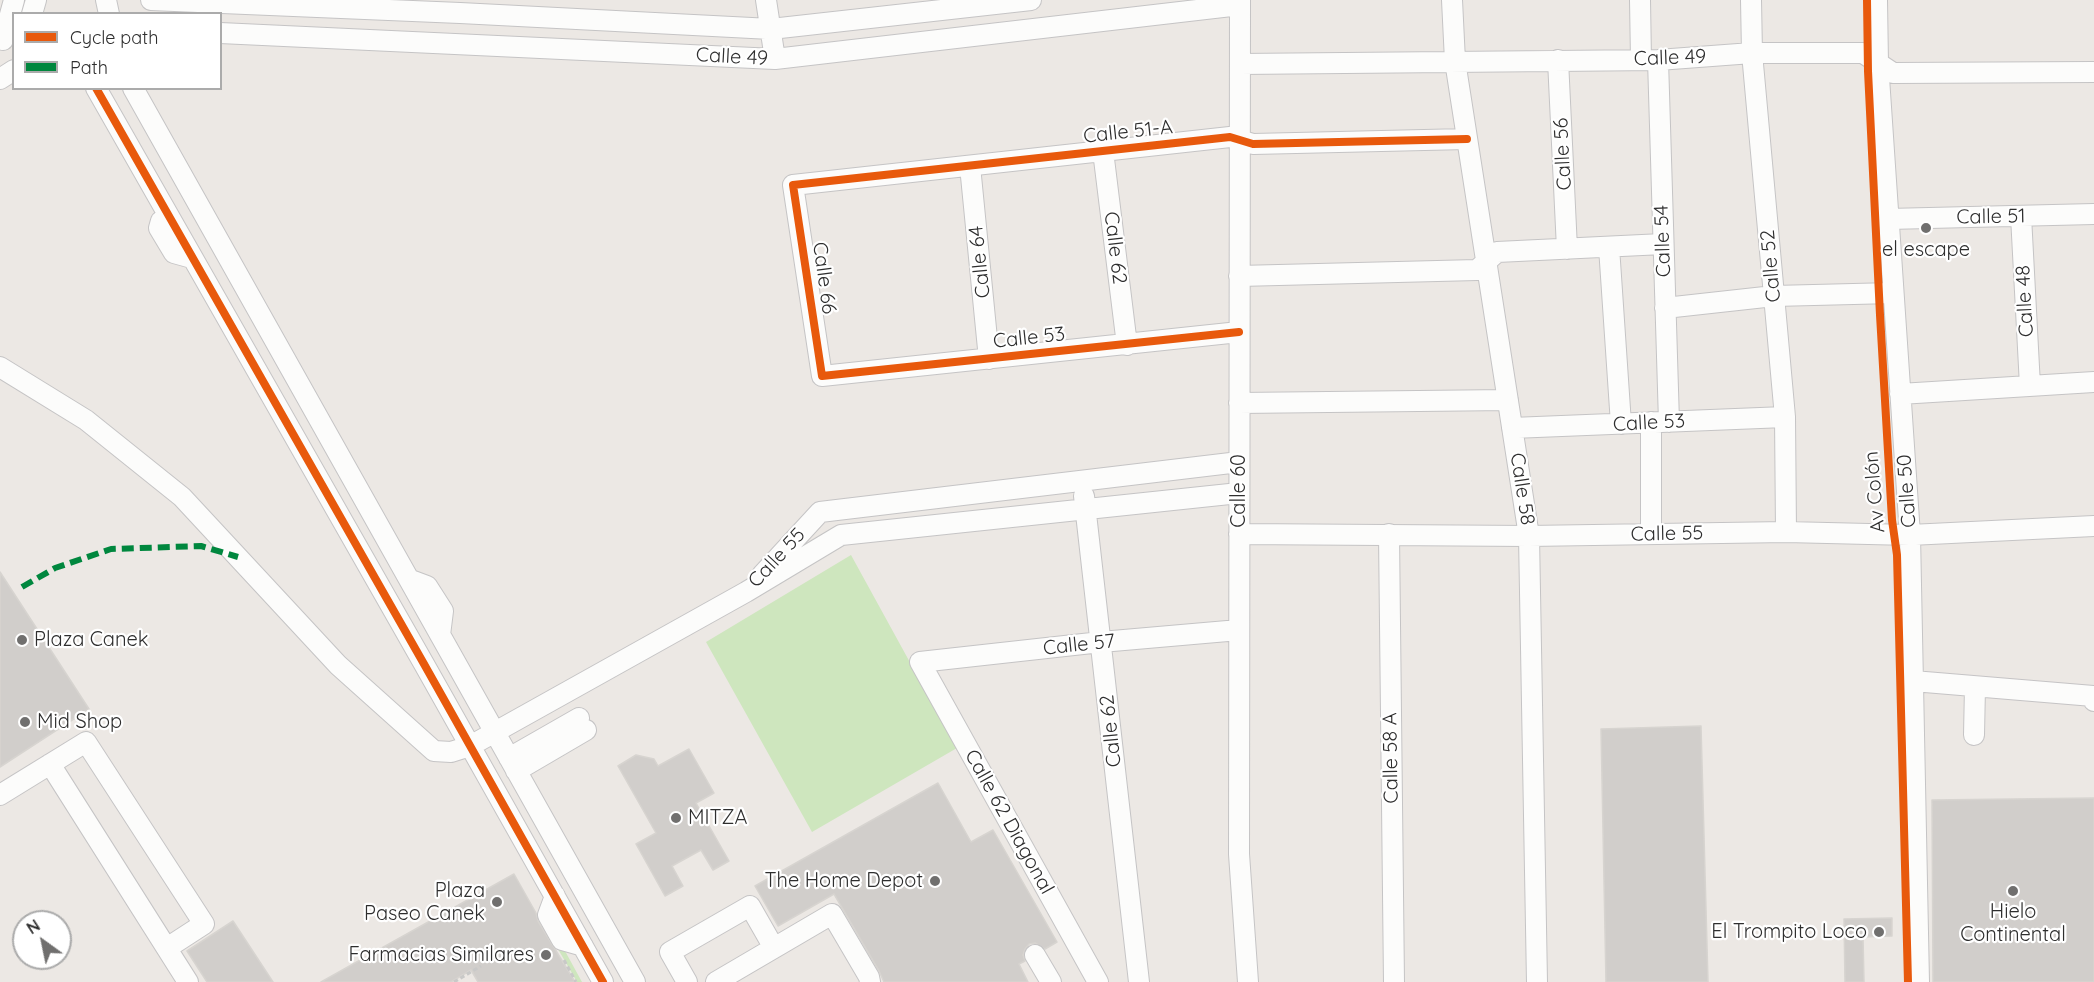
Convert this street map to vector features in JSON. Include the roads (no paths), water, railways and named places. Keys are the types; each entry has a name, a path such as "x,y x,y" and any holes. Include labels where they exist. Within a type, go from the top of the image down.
{"street":[{"name":"Calle 49","path":"151,0 287,3 771,29 1026,1"},
{"path":"766,0 775,59"},
{"name":"Calle 58","path":"1452,0 1455,61 1529,536 1537,982"},
{"name":"Calle 54","path":"1640,0 1650,60 1663,244 1665,308 1660,422 1651,534"},
{"name":"Calle 52","path":"1751,0 1752,53 1785,417 1786,532"},
{"name":"Calle 50","path":"1877,0 1878,63 1910,535 1919,982"},
{"path":"1023,30 1026,1"},
{"name":"Calle 49","path":"222,33 775,59 1240,2"},
{"name":"Calle 60","path":"1240,2 1239,854 1248,982"},
{"path":"455,43 460,13"},
{"name":"Calle 49","path":"1240,64 1650,60 1752,53 1863,53 1893,73 2094,72"},
{"name":"Calle 56","path":"1558,60 1567,249"},
{"path":"97,90 603,982"},
{"path":"134,90 634,982"},
{"name":"Calle 51-A","path":"793,185 1230,137 1253,144 1467,140"},
{"name":"Calle 62","path":"1102,151 1127,345"},
{"name":"Calle 64","path":"970,166 989,359"},
{"name":"Calle 66","path":"793,185 822,376"},
{"name":"Calle 51","path":"1888,219 2094,214"},
{"name":"Calle 48","path":"2021,216 2030,386"},
{"path":"1239,276 1477,270 1497,252 1663,244"},
{"path":"1609,247 1621,424"},
{"path":"1665,308 1774,296 1893,293"},
{"name":"Calle 53","path":"822,376 1239,332"},
{"path":"0,367 86,420 182,497 338,665 434,751 451,752 470,746 746,592"},
{"path":"267,388 292,372"},
{"path":"1900,394 2094,382"},
{"path":"1239,403 1508,400"},
{"name":"Calle 53","path":"1512,428 1785,417"},
{"name":"Calle 55","path":"746,592 820,512 1239,462"},
{"name":"Calle 62","path":"1083,481 1139,982"},
{"name":"Calle 55","path":"746,592 841,535 1239,493"},
{"name":"Calle 55","path":"1239,534 1529,536 1786,532 1910,535 2094,526"},
{"name":"Calle 58 A","path":"1389,534 1394,982"},
{"name":"Calle 57","path":"920,662 1101,642 1239,630"},
{"name":"Calle 62 Diagonal","path":"920,662 1098,982"},
{"path":"1912,681 2093,696 2094,701"},
{"path":"1974,735 1975,687"},
{"path":"512,764 583,724"},
{"path":"0,795 86,742 204,924 166,948"},
{"path":"51,764 188,982"},
{"path":"687,982 670,952 750,906 774,948"},
{"path":"716,982 832,914 870,982"},
{"path":"1035,955 1051,982"}],"place":[{"name":"el escape","path":"1926,228"},
{"name":"Plaza Canek","path":"22,640"},
{"name":"Mid Shop","path":"25,722"},
{"name":"MITZA","path":"676,818"},
{"name":"The Home Depot","path":"935,881"},
{"name":"Hielo Continental","path":"2013,891"},
{"name":"Plaza Paseo Canek","path":"497,902"},
{"name":"El Trompito Loco","path":"1879,932"},
{"name":"Farmacias Similares","path":"546,955"}]}
